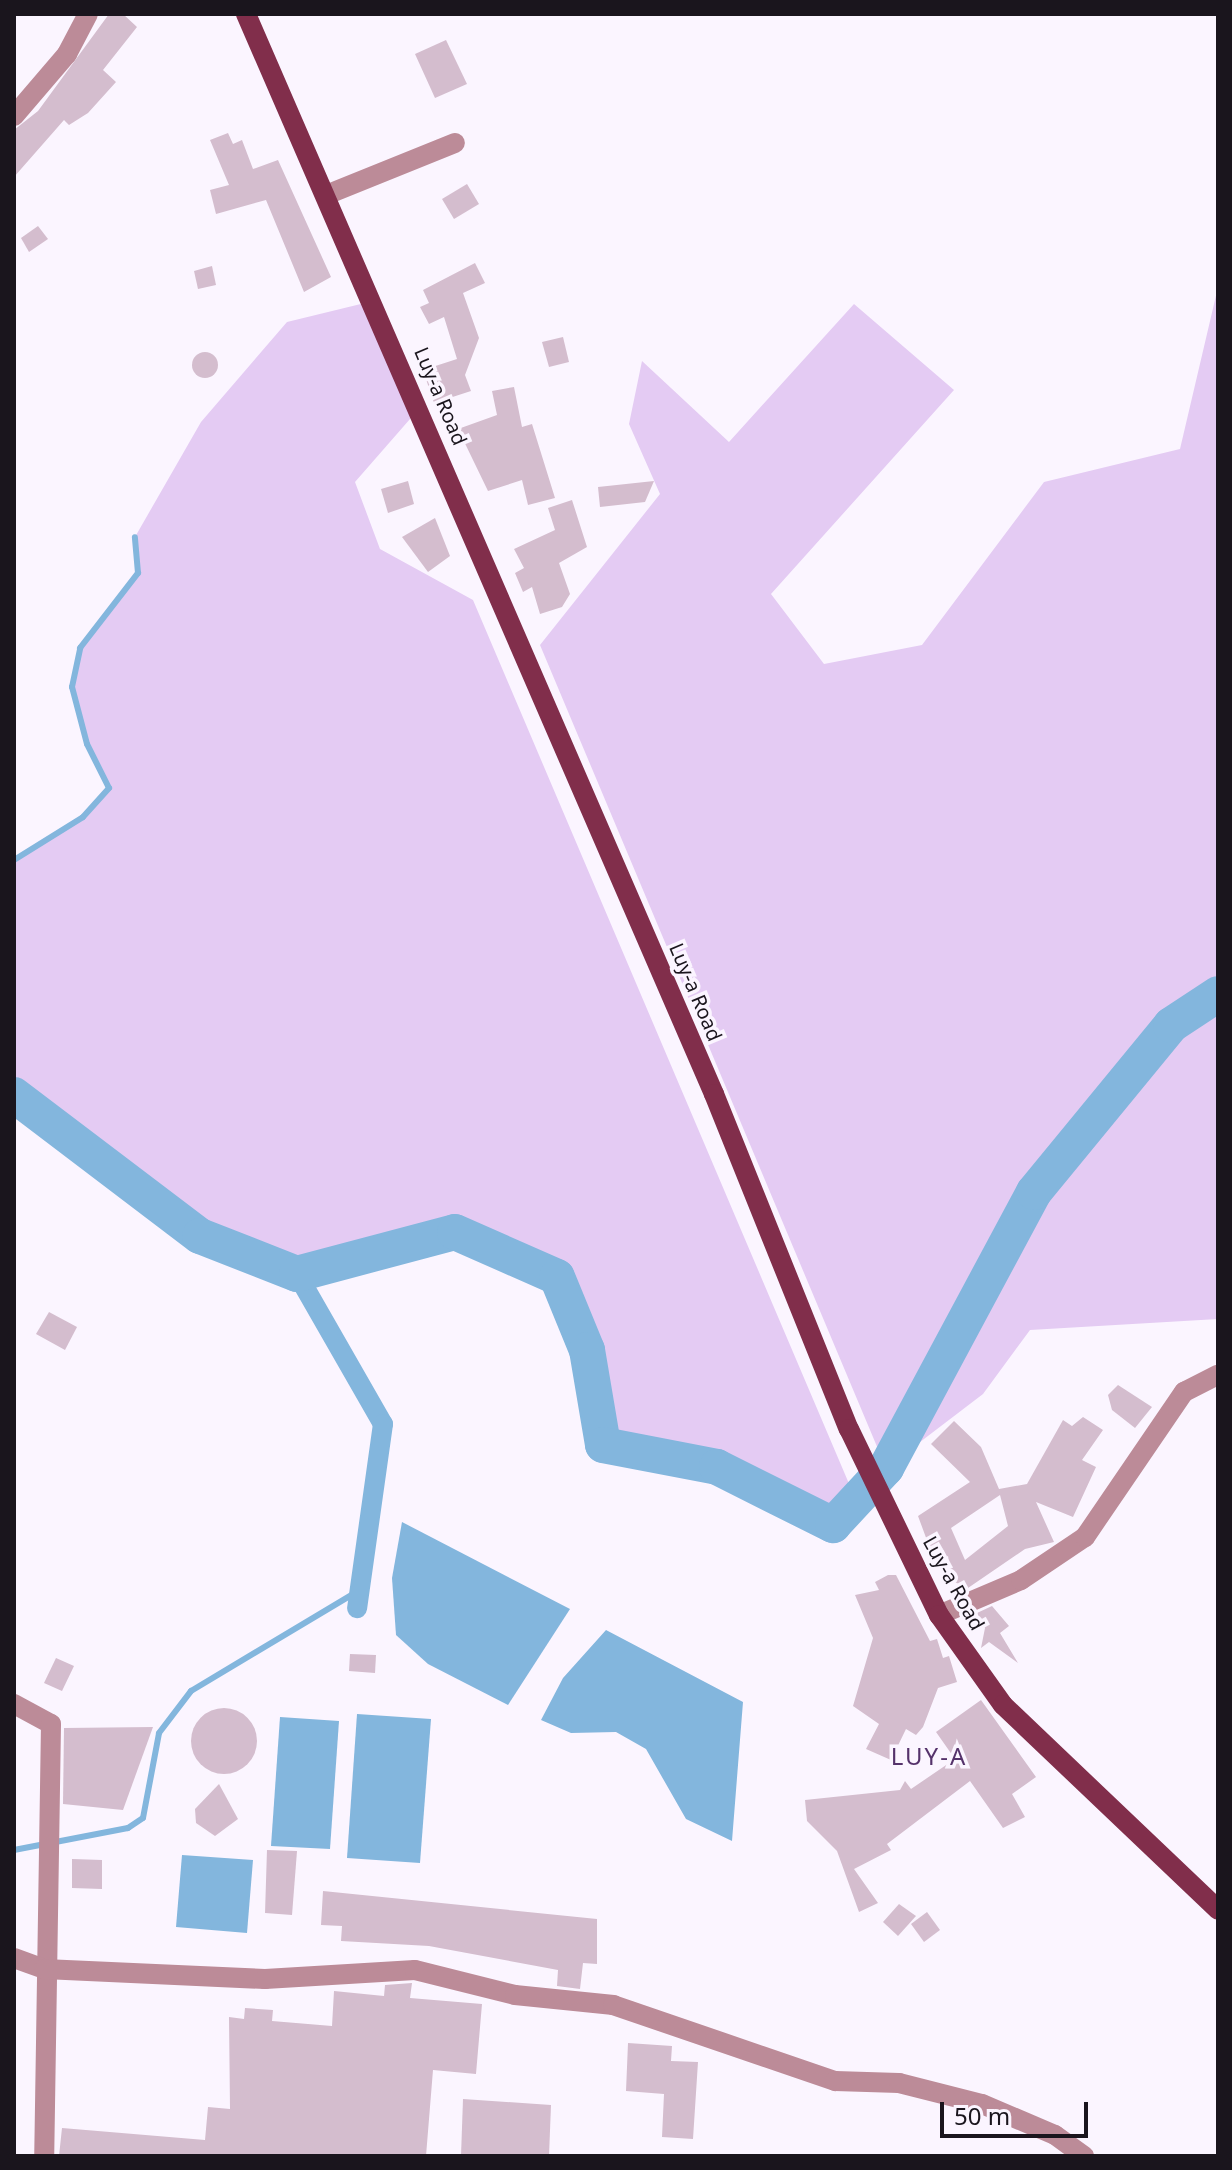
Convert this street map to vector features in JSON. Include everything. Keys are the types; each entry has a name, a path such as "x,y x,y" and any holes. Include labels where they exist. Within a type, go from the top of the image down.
{"main road":[{"name":"Luy-a Road","path":"246,14 714,1094 849,1429 939,1615 1003,1705 1218,1910"}],"street":[{"path":"14,116 67,54 88,14"},
{"path":"326,195 455,143"},
{"path":"939,1615 1021,1580 1085,1537 1184,1392 1218,1375"},
{"path":"14,1704 51,1724 54,1833 44,1969 44,2156"},
{"path":"14,1958 44,1969 265,1979 404,1969 515,1995 613,2005 835,2081 899,2083 982,2104 1055,2135 1084,2156"}],"shaded area":[{"path":"1218,287 1218,1319 1030,1330 983,1394 886,1468 540,645 660,494 629,424 642,361 729,442 854,304 954,390 771,594 824,664 922,645 1044,482 1180,449"},
{"path":"369,302 417,411 355,482 380,549 473,600 850,1486 855,1499 833,1525 717,1467 603,1445 587,1350 557,1277 455,1232 297,1274 200,1236 14,1095 14,860 83,817 109,788 87,744 72,687 80,648 138,573 135,537 201,422 287,322"}],"water":[{"path":"402,1522 570,1609 508,1705 428,1664 396,1635 392,1578"},
{"path":"606,1630 743,1702 732,1841 686,1819 646,1749 616,1732 571,1733 541,1720 563,1678"},
{"path":"357,1714 431,1719 420,1863 347,1858"},
{"path":"280,1717 339,1721 330,1849 271,1846"},
{"path":"182,1855 253,1860 247,1933 176,1927"}],"building":[{"path":"109,14 123,14 137,27 103,70 116,82 88,113 69,125 64,120 14,177 14,130 38,111"},
{"path":"446,40 467,84 435,98 415,54"},
{"path":"228,133 233,144 242,140 253,169 278,160 331,277 304,292 266,200 216,214 210,190 229,185 210,140"},
{"path":"467,184 479,204 454,219 442,199"},
{"path":"38,226 48,239 29,252 21,238"},
{"path":"475,263 485,283 463,293 479,338 465,375 471,391 434,403 423,370 457,359 444,317 429,324 420,307 429,303 423,290"},
{"path":"212,266 216,285 198,289 194,271"},
{"path":"563,337 569,362 549,367 542,342"},
{"path":"205,352 215,355 218,365 215,375 205,378 195,375 192,365 195,355"},
{"path":"514,387 522,427 532,424 555,498 528,505 522,480 488,491 458,429 497,415 492,391"},
{"path":"408,481 414,504 388,513 381,489"},
{"path":"654,481 645,502 600,507 598,487"},
{"path":"572,500 587,547 559,563 570,594 562,607 540,614 532,587 523,592 515,573 524,568 514,549 555,530 548,508"},
{"path":"435,518 450,556 428,572 402,537"},
{"path":"49,1312 77,1327 65,1350 36,1334"},
{"path":"1118,1385 1152,1407 1135,1428 1112,1410 1108,1395"},
{"path":"1083,1417 1103,1430 1082,1460 1096,1467 1073,1517 1036,1502 1054,1542 1025,1549 968,1588 952,1581 948,1556 935,1562 918,1516 970,1482 931,1444 954,1421 981,1447 999,1489 1027,1484 1063,1420 1072,1426","holes":["1000,1495 1008,1526 965,1560 951,1528"]},
{"path":"888,1575 896,1575 930,1641 937,1639 943,1658 949,1656 957,1682 938,1688 923,1727 916,1735 906,1729 891,1760 866,1749 879,1724 853,1706 873,1638 855,1595 879,1590 875,1582"},
{"path":"992,1606 1009,1626 1000,1633 1018,1663 989,1642 981,1648 985,1628 977,1613"},
{"path":"350,1654 376,1655 375,1673 349,1671"},
{"path":"56,1658 74,1666 62,1691 44,1683"},
{"path":"981,1700 1036,1777 1012,1794 1025,1817 1003,1828 970,1781 887,1844 891,1850 854,1869 878,1903 859,1912 837,1851 807,1821 805,1800 900,1790 905,1781 911,1789 955,1759 936,1732"},
{"path":"218,1708 230,1708 242,1713 252,1723 257,1741 255,1754 242,1769 230,1774 218,1774 206,1769 196,1759 191,1747 191,1735 196,1723 206,1713"},
{"path":"153,1727 123,1810 63,1804 64,1728"},
{"path":"219,1784 238,1819 215,1836 196,1823 195,1809"},
{"path":"267,1850 297,1851 292,1915 265,1913"},
{"path":"72,1859 102,1860 102,1889 72,1888"},
{"path":"323,1891 597,1919 597,1964 583,1963 580,1989 557,1986 558,1970 429,1946 341,1941 342,1926 321,1925"},
{"path":"899,1904 916,1916 898,1936 883,1922"},
{"path":"927,1912 940,1930 924,1942 911,1924"},
{"path":"412,1983 410,1998 482,2004 476,2074 433,2070 426,2156 59,2156 62,2128 205,2140 208,2107 230,2109 229,2017 244,2019 245,2008 273,2010 272,2021 332,2026 334,1991 384,1996 385,1985"},
{"path":"628,2043 672,2046 671,2061 698,2062 693,2139 662,2137 664,2094 626,2091"},
{"path":"463,2099 551,2105 549,2156 461,2156"}],"waterway":[{"path":"14,860 83,817 109,788 87,744 72,687 80,648 138,573 135,537"},
{"path":"14,1095 200,1236 297,1274 455,1232 557,1277 587,1350 603,1445 717,1467 833,1525 886,1468 1034,1192 1171,1025 1218,994"},
{"path":"297,1274 383,1424 357,1608"},
{"path":"14,1850 128,1828 143,1818 159,1733 191,1691 360,1590"}],"district":[{"name":"LUY-A","path":"929,1756"}]}
